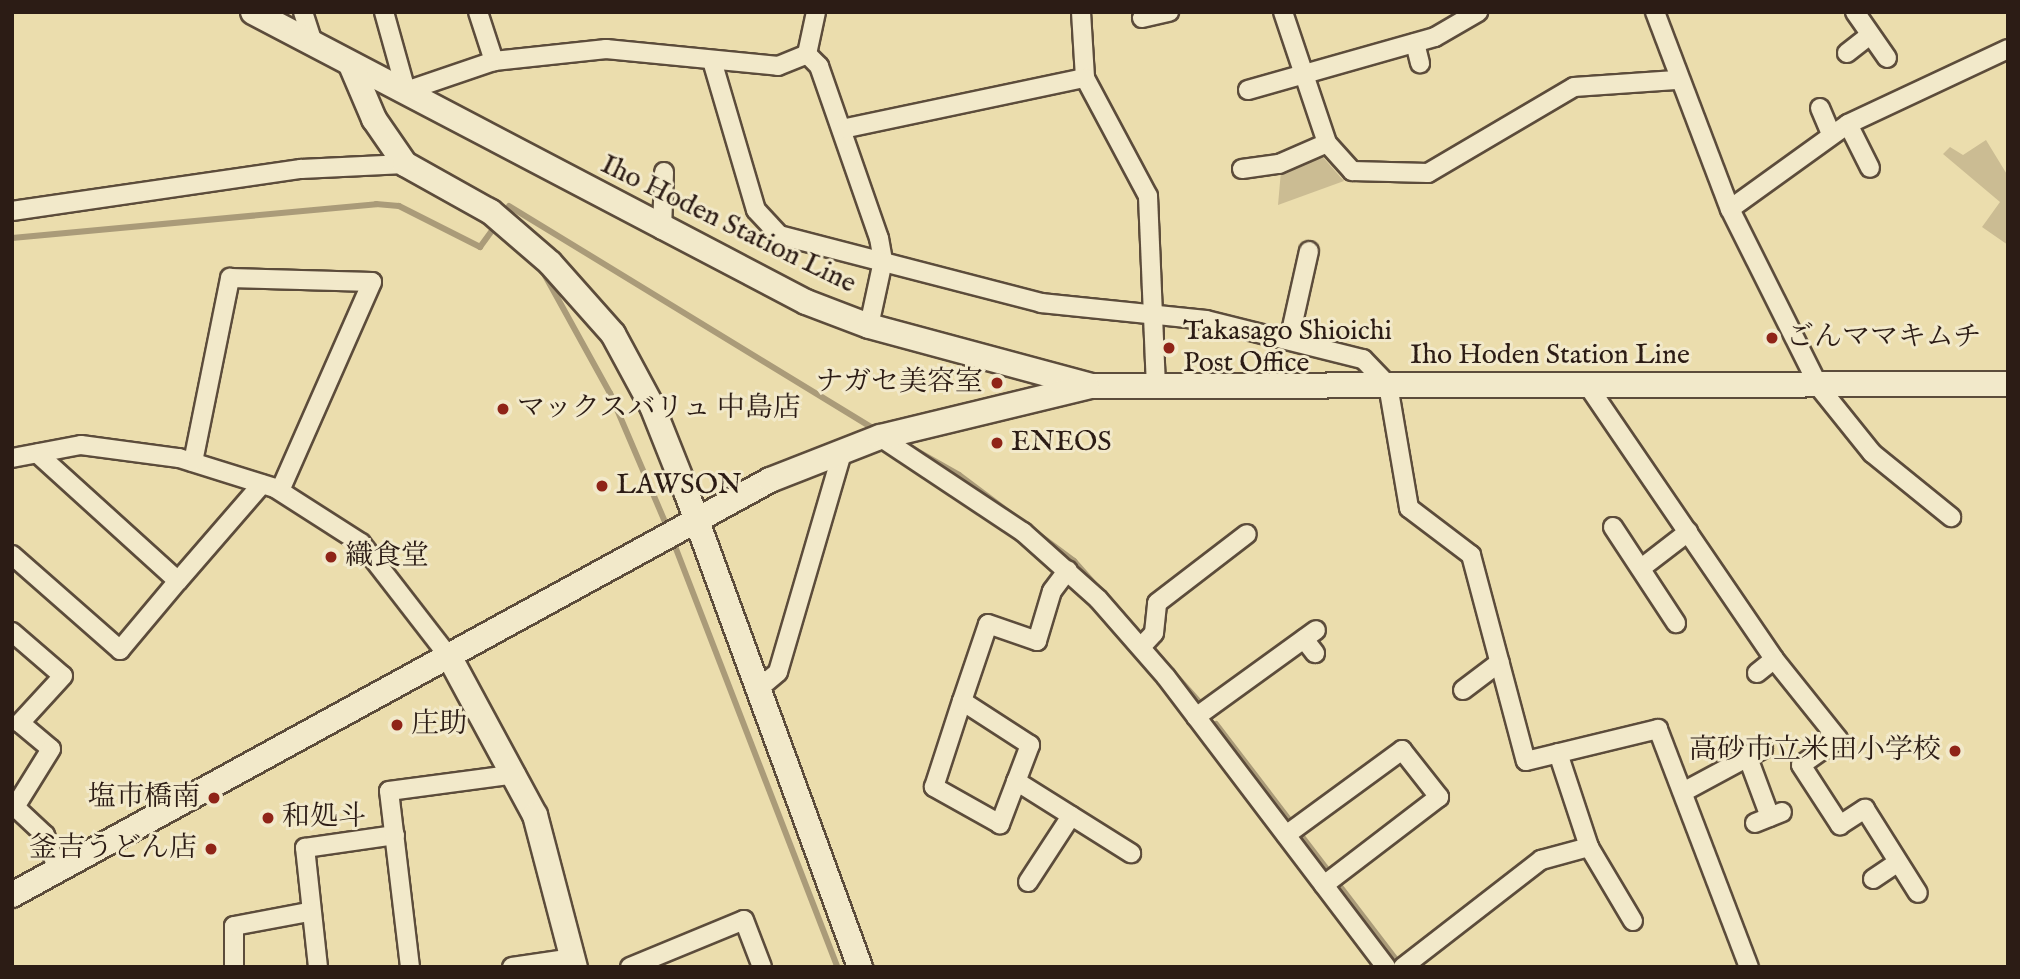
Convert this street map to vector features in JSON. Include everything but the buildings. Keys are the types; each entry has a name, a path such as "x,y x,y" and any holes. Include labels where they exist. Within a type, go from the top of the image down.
{"street":[{"name":"Iho Hoden Station Line","path":"253,12 314,46 406,91 662,230 869,326 1091,386 1819,387 2008,384"},
{"path":"303,12 314,46"},
{"path":"384,12 406,91 494,61 606,49 713,64 778,66 807,54"},
{"path":"478,12 494,61"},
{"path":"807,54 816,12"},
{"path":"1081,12 1084,78 1148,196 1156,385"},
{"path":"1283,12 1307,74 1327,143 1352,172 1428,173 1574,87 1676,80"},
{"path":"1248,90 1415,43 1478,12"},
{"path":"1655,12 1676,80 1730,209 1819,387 1872,453 1951,517"},
{"path":"1855,12 1869,36 1887,58"},
{"path":"1142,18 1167,19"},
{"path":"1847,53 1869,36"},
{"path":"1415,43 1420,63"},
{"path":"1730,209 1848,124 2008,49"},
{"path":"807,54 819,66 883,261 869,326"},
{"path":"713,64 756,210 771,231 1041,303 1290,336 1363,359 1388,385 1409,508 1471,555 1526,761 1658,729 1749,967"},
{"path":"351,65 374,119 405,164 491,212 550,263 613,334 652,406 859,967"},
{"path":"842,130 1084,78"},
{"path":"1820,108 1831,134"},
{"path":"1848,124 1870,168"},
{"path":"1242,169 1279,164 1327,143"},
{"path":"12,211 301,169 405,164"},
{"path":"662,230 664,172"},
{"path":"1290,336 1309,251"},
{"path":"193,462 230,278 372,282 280,491"},
{"path":"12,895 450,658 696,520 843,449 880,437 1091,386"},
{"path":"1587,386 1774,659 1838,739 1801,765 1840,825 1865,809 1918,893"},
{"path":"880,437 1068,570 1204,712 1286,835 1381,964"},
{"path":"12,458 81,445 193,462 280,491 361,543 450,658 516,774 536,815 574,962 512,967"},
{"path":"758,689 778,672 843,449"},
{"path":"37,453 178,581"},
{"path":"12,555 120,650 262,484"},
{"path":"1613,527 1644,566 1676,623"},
{"path":"1644,566 1688,532"},
{"path":"1141,647 1154,633 1157,603 1247,534"},
{"path":"962,701 1030,745 1000,824 934,787 962,701 988,624 1038,641 1052,591 1068,570"},
{"path":"12,632 64,676 20,723 51,749 15,807 45,835 58,870"},
{"path":"1204,712 1311,641"},
{"path":"1757,673 1774,659"},
{"path":"1463,690 1500,662"},
{"path":"1286,835 1402,750 1439,797 1324,885"},
{"path":"1683,792 1756,752 1769,818"},
{"path":"1558,753 1589,846 1633,921"},
{"path":"411,967 389,791 516,774"},
{"path":"1016,781 1131,853"},
{"path":"1028,882 1071,816"},
{"path":"318,967 308,912 304,848 395,835"},
{"path":"1403,967 1541,860 1589,846"},
{"path":"1873,879 1898,862"},
{"path":"234,967 234,926 308,912"},
{"path":"630,967 657,962 744,920 761,967"}],"shaded area":[{"path":"1986,140 2008,176 2008,245 1982,227 2000,202 1943,154 1950,147 1963,155"},
{"path":"1321,155 1344,181 1278,205 1281,171"}],"waterway":[{"path":"12,238 376,204 399,206 480,247 496,225"},
{"path":"509,206 878,431"},
{"path":"542,270 610,393 669,531"},
{"path":"903,443 959,475 1074,561 1200,703"},
{"path":"673,541 837,967"},
{"path":"1216,724 1400,965"}],"place":[{"name":"ごんママキムチ","path":"1772,338"},
{"name":"Takasago Shioichi Post Office","path":"1169,348"},
{"name":"ナガセ美容室","path":"997,383"},
{"name":"マックスバリュ 中島店","path":"503,409"},
{"name":"ENEOS","path":"997,443"},
{"name":"LAWSON","path":"602,486"},
{"name":"織食堂","path":"331,557"},
{"name":"庄助","path":"397,725"},
{"name":"高砂市立米田小学校","path":"1955,751"},
{"name":"塩市橋南","path":"214,798"},
{"name":"和処斗","path":"268,818"},
{"name":"釜吉うどん店","path":"211,849"}]}
